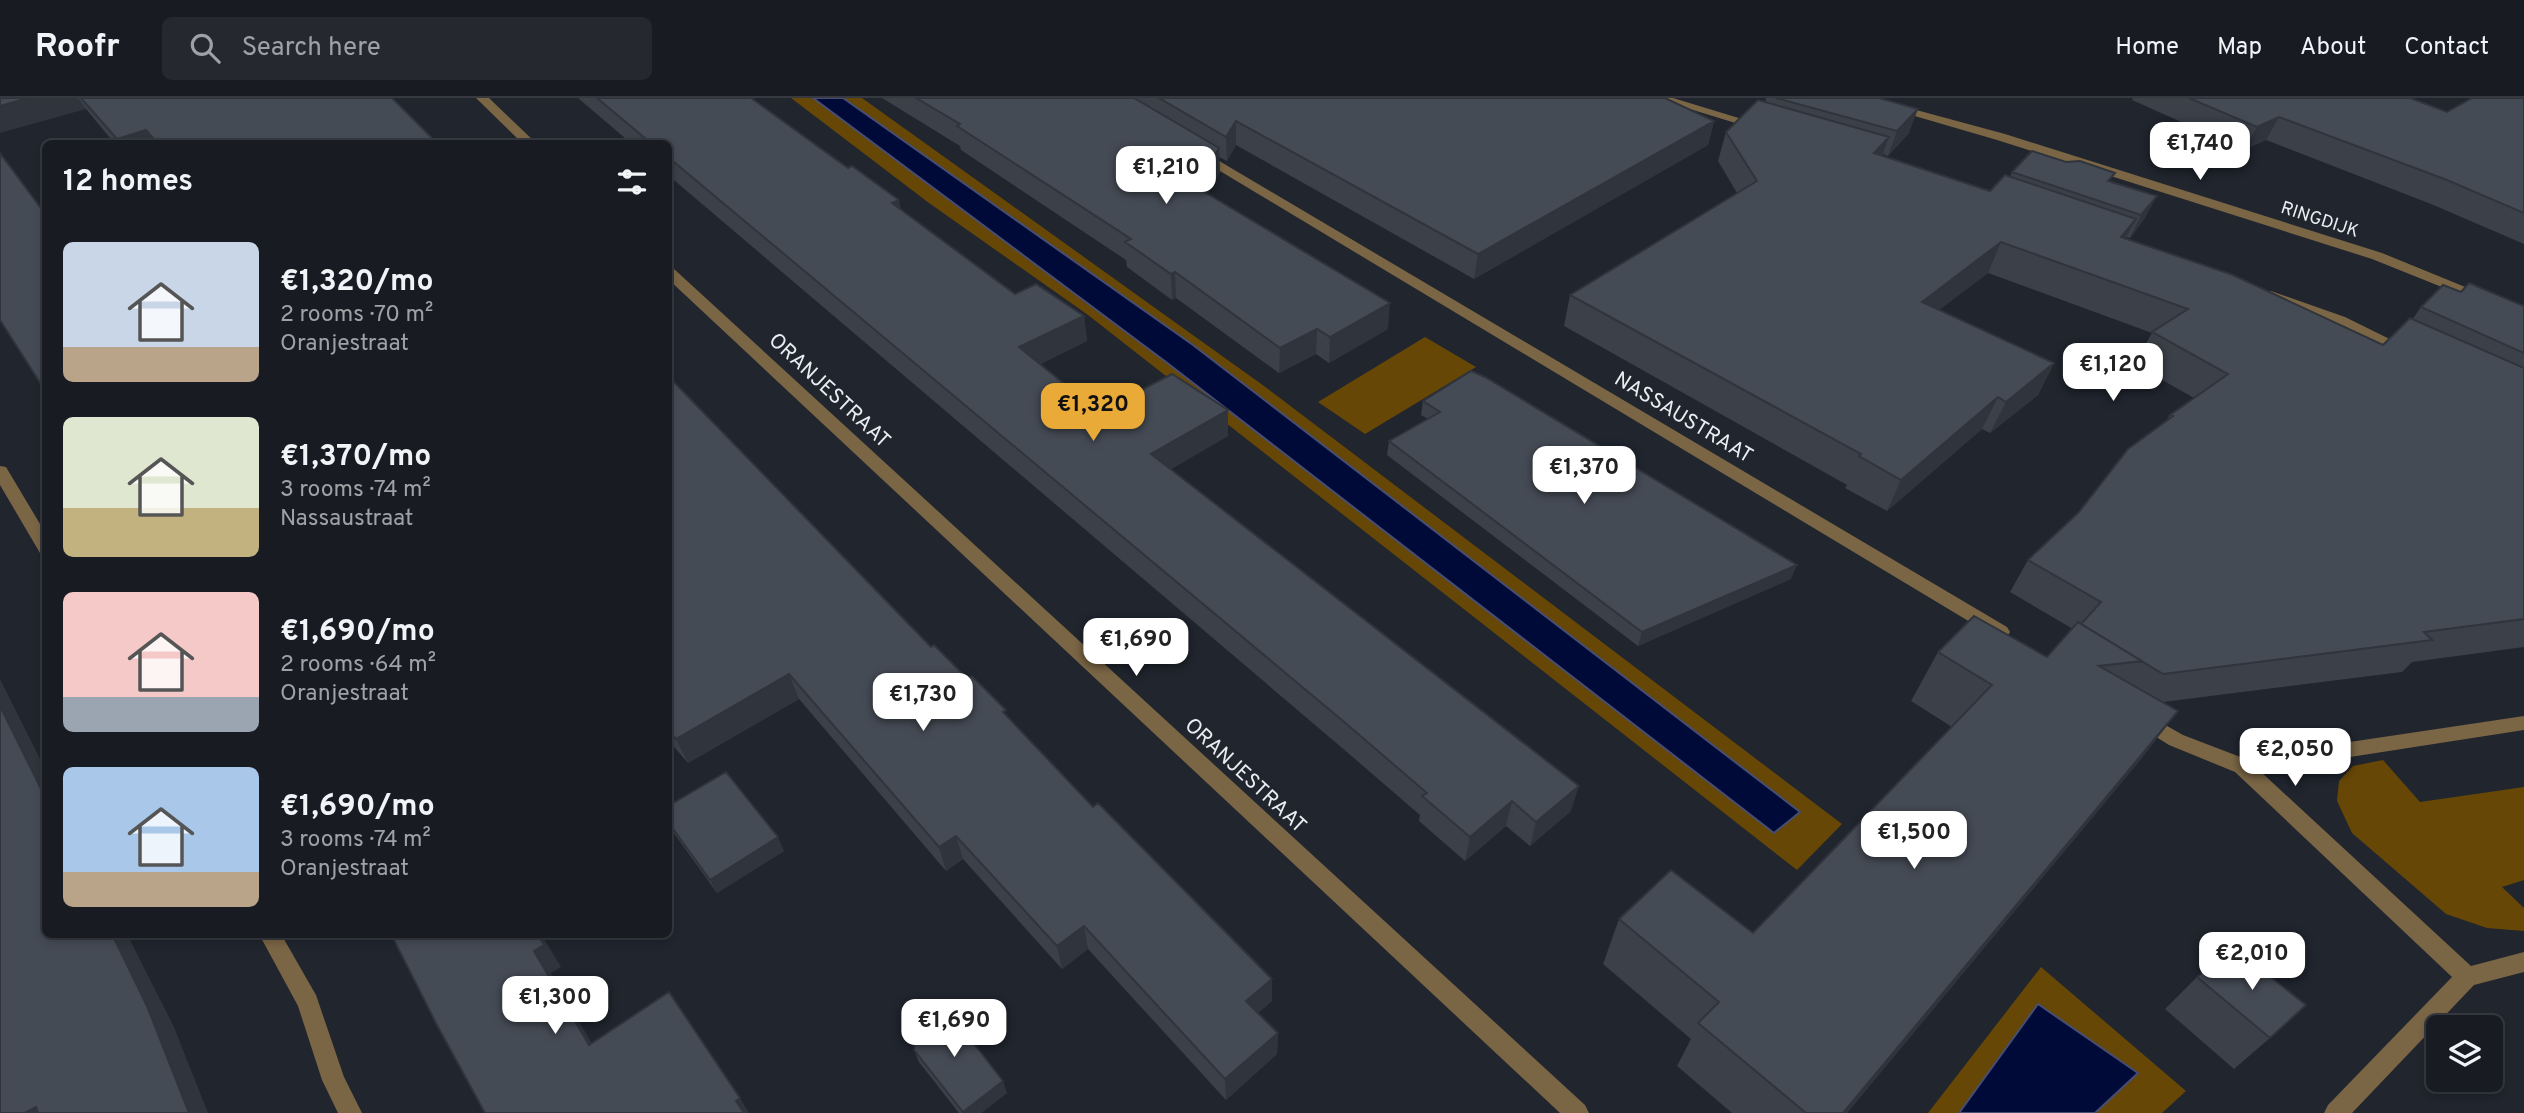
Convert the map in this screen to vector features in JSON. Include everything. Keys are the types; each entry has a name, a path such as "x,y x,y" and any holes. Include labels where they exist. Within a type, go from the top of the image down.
{"street":[{"path":"482,98 527,140"},
{"path":"1660,98 1768,128"},
{"name":"RINGDIJK","path":"1858,98 2001,137 2377,256 2524,316"},
{"name":"NASSAUSTRAAT","path":"1189,147 2014,640"},
{"name":"ORANJESTRAAT","path":"672,275 1577,1113"},
{"path":"2252,288 2340,320 2423,358"},
{"path":"0,471 42,542"},
{"path":"2130,711 2176,740 2242,766 2467,977"},
{"path":"2242,766 2524,723"},
{"path":"271,938 308,1002 334,1080 350,1113"},
{"path":"2336,1113 2467,977 2524,962"}],"shaded area":[{"path":"791,98 813,98 830,110 1166,362 1774,833 1799,812 1193,345 843,98 862,98 1264,386 1842,824 1797,870 1088,315 929,203"},
{"path":"813,98 843,98 1193,345 1800,812 1774,833 1166,362"},
{"path":"1425,337 1476,367 1365,434 1318,402"},
{"path":"2383,760 2420,802 2524,787 2524,880 2502,887 2524,908 2524,931 2487,928 2446,914 2352,833 2337,801 2339,781 2353,766"},
{"path":"2041,967 2186,1091 2162,1113 2095,1113 2137,1074 2038,1004 1959,1113 1928,1113"},
{"path":"2038,1004 2138,1073 2095,1113 1959,1113"}],"building":[{"path":"0,98 28,98 0,106"},
{"path":"81,98 392,98 434,140 155,140 146,130 117,139"},
{"path":"597,98 751,98 848,168 852,166 899,200 892,203 1015,294 1036,284 1084,316 1019,347 1099,412 1172,374 1228,410 1151,454 1579,786 1536,822 1512,801 1470,837 1422,796 1427,793 1343,721 672,160 672,140 647,140"},
{"path":"916,98 1134,98 1219,148 1196,187 1390,303 1330,337 1317,329 1280,348 1175,272 1171,274 1125,242 1131,239 957,126 960,124"},
{"path":"1159,98 1665,98 1714,121 1478,254 1236,121 1226,137"},
{"path":"1776,98 1879,98 1918,109 1897,131"},
{"path":"2189,98 2410,98 2447,112 2472,98 2524,98 2524,213 2447,180 2279,117 2257,127"},
{"path":"1758,100 1889,137 1874,153 1990,191 2005,175 2136,219 2121,237 2233,275 2383,345 2410,318 2524,368 2524,619 2424,632 2432,640 2163,674 2081,624 2101,602 2028,560 2079,512 2128,449 2228,374 2152,332 2188,309 2001,242 1922,302 2054,363 2006,402 1998,397 1901,480 1859,456 1861,454 1570,295 1757,181 1726,132"},
{"path":"2032,151 2066,162 2080,161 2115,173 2108,181 2157,196 2141,215 2012,172"},
{"path":"0,153 42,210 42,386 0,320"},
{"path":"2469,283 2524,306 2524,353 2421,307 2443,285 2461,292"},
{"path":"1471,371 1797,565 1642,632 1389,441 1440,412 1423,401"},
{"path":"672,380 931,647 934,645 967,678 972,676 1093,807 1098,803 1272,979 1246,1001 1278,1033 1225,1079 1084,926 1057,946 956,836 939,847 789,674 676,739 672,735"},
{"path":"1974,616 2047,657 2078,622 2142,661 2099,666 2178,711 1843,1113 1806,1113 1698,1023 1719,1002 1619,919 1671,870 1753,933 1992,685 1938,652"},
{"path":"0,706 42,791 42,938 114,938 147,1006 189,1113 38,1113 36,1107 25,1113 0,1113"},
{"path":"726,772 778,837 710,880 672,828 672,804"},
{"path":"393,938 540,938 544,945 534,951 589,1045 669,992 740,1098 736,1101 744,1113 485,1113"},
{"path":"2233,947 2306,1005 2270,1038 2197,977"},
{"path":"944,1005 1003,1081 963,1112 914,1050 914,1027"}]}
